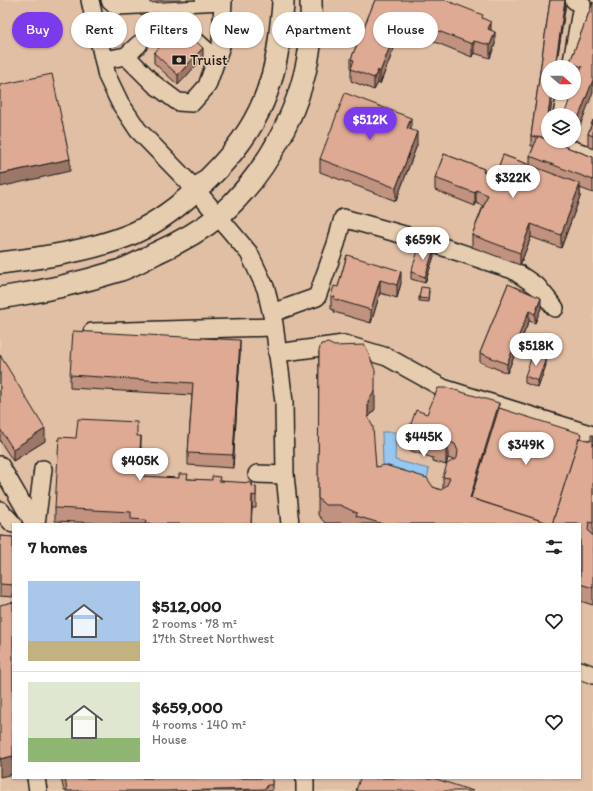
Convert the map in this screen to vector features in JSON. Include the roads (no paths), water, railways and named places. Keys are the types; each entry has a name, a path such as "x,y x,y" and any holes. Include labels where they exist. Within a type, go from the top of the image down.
{"main road":[{"path":"0,263 32,259 96,245 128,236 178,205 218,171 251,129 266,98 277,62 283,0"},
{"path":"0,298 24,295 119,271 183,240 218,216 241,193 259,170 277,142 292,113 304,76 311,37 311,0"}],"street":[{"path":"90,0 107,76 120,103 138,130 196,190 249,253 266,289 273,320 284,402 285,475 290,523"},
{"path":"110,0 117,6 222,1 223,30 221,46 207,86 192,103 178,102 154,84 126,56"},
{"path":"572,60 582,5 574,0"},
{"path":"202,46 216,59"},
{"path":"104,60 126,56 135,48"},
{"path":"568,148 593,157"},
{"path":"92,332 273,320 317,298 336,244 343,218 422,240 513,270 538,287 555,308"},
{"path":"278,353 344,344 387,357 443,388 521,420 593,435"},
{"path":"0,465 34,523"},
{"path":"35,523 43,468"},
{"path":"257,474 285,475"},
{"path":"0,510 12,523"},
{"path":"0,529 12,528"},
{"path":"581,670 593,675"},
{"path":"305,779 305,791"}],"water":[{"path":"382,432 396,432 395,460 429,469 427,480 383,465"}],"place":[{"name":"Truist","path":"179,60"}]}
